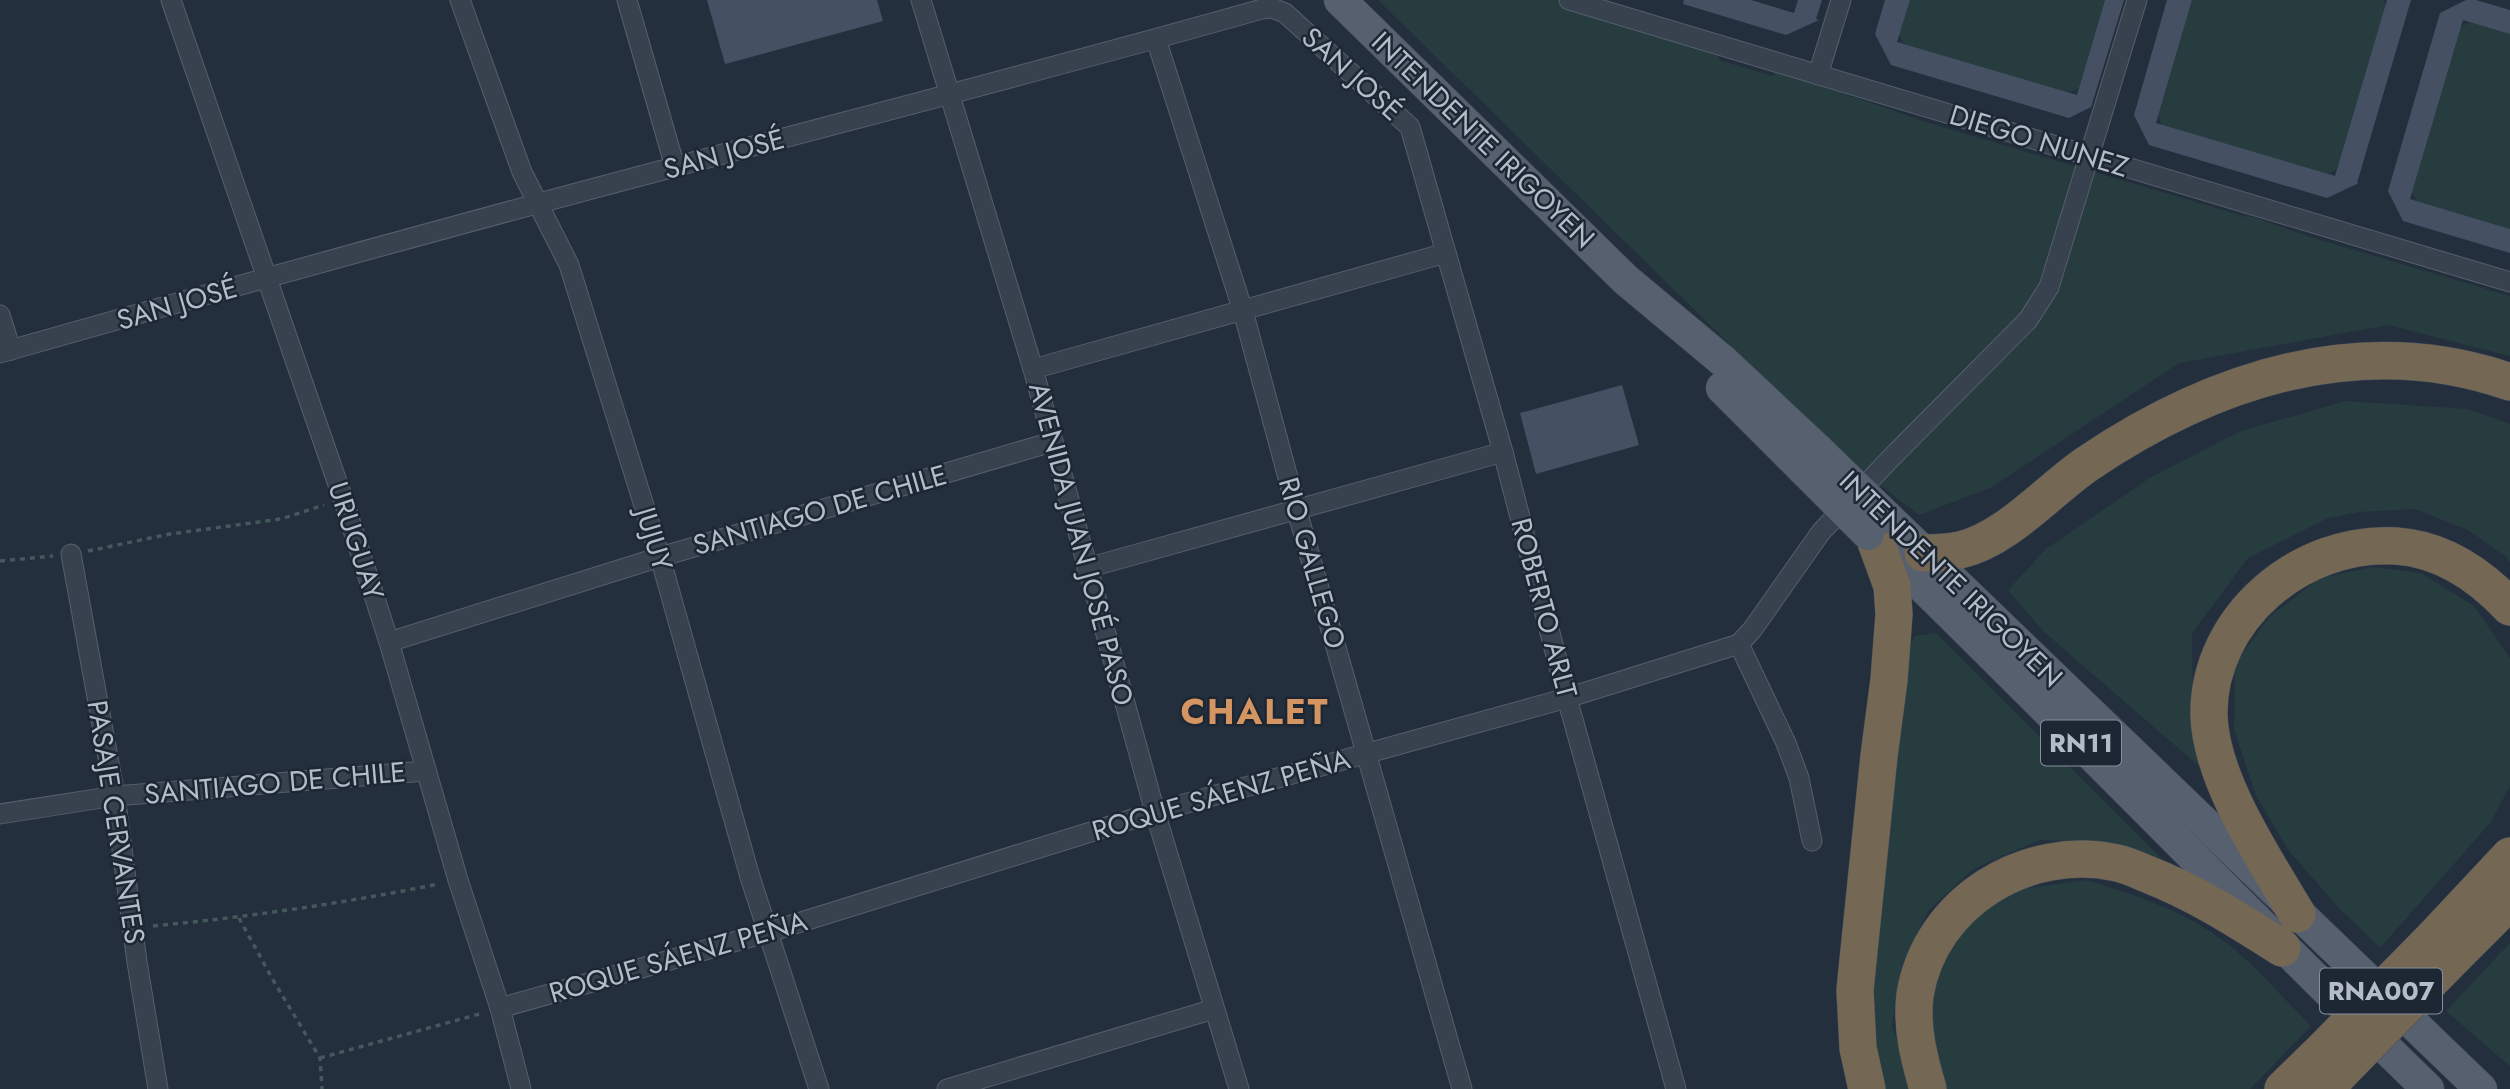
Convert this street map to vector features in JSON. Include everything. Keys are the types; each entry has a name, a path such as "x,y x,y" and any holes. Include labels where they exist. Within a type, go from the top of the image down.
{"highway":[{"path":"1923,553 1963,550 1987,540 2086,465 2143,430 2195,404 2249,382 2334,362 2389,361 2456,368 2510,382"},
{"path":"1867,1089 1857,1048 1854,990 1894,614 1892,586 1877,531"},
{"path":"2297,914 2226,787 2209,717 2217,667 2239,622 2261,595 2297,568 2331,554 2365,547 2397,546 2428,552 2466,568 2490,586 2510,607"},
{"path":"2505,889 2510,842"},
{"path":"1928,1089 1915,1045 1915,997 1924,961 1943,928 1973,896 2011,872 2054,860 2084,859 2118,863 2176,885 2282,948"},
{"name":"RNA007","path":"2283,1089 2332,1069 2446,946 2505,889"}],"main road":[{"name":"INTENDENTE IRIGOYEN","path":"1339,0 1626,280 1723,361 1877,531 2282,948 2428,1089"},
{"name":"INTENDENTE IRIGOYEN","path":"1877,531 1923,553 2481,1089"}],"street":[{"name":"URUGUAY","path":"171,0 268,278 389,642 458,880 500,1009 521,1089"},
{"name":"JUJUY","path":"460,0 522,172 569,265 660,557 750,877 819,1089"},
{"path":"627,0 675,167"},
{"name":"AVENIDA JUAN JOSÉ PASO","path":"921,0 1033,369 1156,812 1239,1089"},
{"name":"DIEGO NUNEZ","path":"1569,0 2510,282"},
{"path":"1818,75 1840,0"},
{"path":"1812,841 1799,778 1786,743 1739,644 1752,631 1821,532 2028,320 2049,287 2137,0"},
{"name":"SAN JOSÉ","path":"6,352 268,278 1262,9 1272,8 1284,12 1410,127"},
{"name":"RIO GALLEGO","path":"1156,39 1243,311 1462,1089"},
{"name":"ROBERTO ARLT","path":"1410,127 1503,452 1672,1088"},
{"path":"1033,369 1446,253"},
{"path":"0,315 6,352"},
{"name":"SANTIAGO DE CHILE","path":"389,642 660,557 1052,442"},
{"path":"1087,568 1503,452"},
{"name":"PASAJE CERVANTES","path":"71,554 115,796 132,928 158,1089"},
{"name":"ROQUE SÁENZ PEÑA","path":"500,1009 769,932 1156,812 1567,698 1739,644"},
{"name":"SANTIAGO DE CHILE","path":"0,814 115,796 426,771"},
{"path":"947,1089 1214,1009"}],"path":[{"path":"0,561 71,554 170,534 281,519 343,499"},
{"path":"132,928 239,918 378,897 458,880"},
{"path":"239,918 320,1058 322,1089"},
{"path":"320,1058 500,1009"}],"green space":[{"path":"1378,0 1592,0 1643,11 1718,54 1719,60 1772,76 1777,72 1774,69 1929,123 2246,217 2248,215 2310,237 2510,296 2510,356 2388,325 2179,363 1992,487 1919,515 1851,463"},
{"path":"1910,0 2105,0 2079,88 2069,93 1904,44 1899,35"},
{"path":"2192,0 2383,0 2386,4 2337,169 2327,174 2162,125 2158,116"},
{"path":"2471,22 2510,34 2510,229 2417,201 2412,192 2461,27"},
{"path":"2346,401 2468,409 2510,424 2510,563 2506,557 2468,530 2415,509 2359,512 2328,518 2248,558 2192,633 2193,712 2208,774 2043,631 2008,590 2046,549 2151,477 2241,431"},
{"path":"2373,567 2421,573 2474,606 2510,658 2510,786 2490,823 2380,948 2339,908 2289,851 2256,796 2234,729 2235,664 2269,617 2320,578"},
{"path":"1936,633 2171,868 2093,842 2040,840 1973,869 1928,911 1902,965 1892,1026 1914,1089 1885,1089 1869,1020 1902,661 1915,636"},
{"path":"2086,880 2164,907 2218,937 2245,959 2311,1026 2250,1089 1947,1089 1935,1059 1926,1004 1943,953 1976,914 2008,891"},
{"path":"2510,943 2510,1066 2446,1011"}],"building":[{"path":"707,0 877,0 883,21 725,64"},
{"path":"1684,0 1751,0 1794,13 1798,0 1822,0 1816,19 1819,20 1786,35 1683,4"},
{"path":"1885,0 1910,0 1897,42 2077,95 2105,0 2124,0 2091,107 2069,118 1891,65 1875,34"},
{"path":"2167,0 2192,0 2156,123 2335,176 2387,0 2411,0 2359,183 2327,198 2149,145 2134,115"},
{"path":"2466,0 2476,0 2510,10 2510,34 2463,20 2410,199 2510,229 2510,253 2403,221 2388,191 2440,13"},
{"path":"1622,385 1639,445 1536,474 1520,413"}],"district":[{"name":"CHALET","path":"1255,712"}]}
